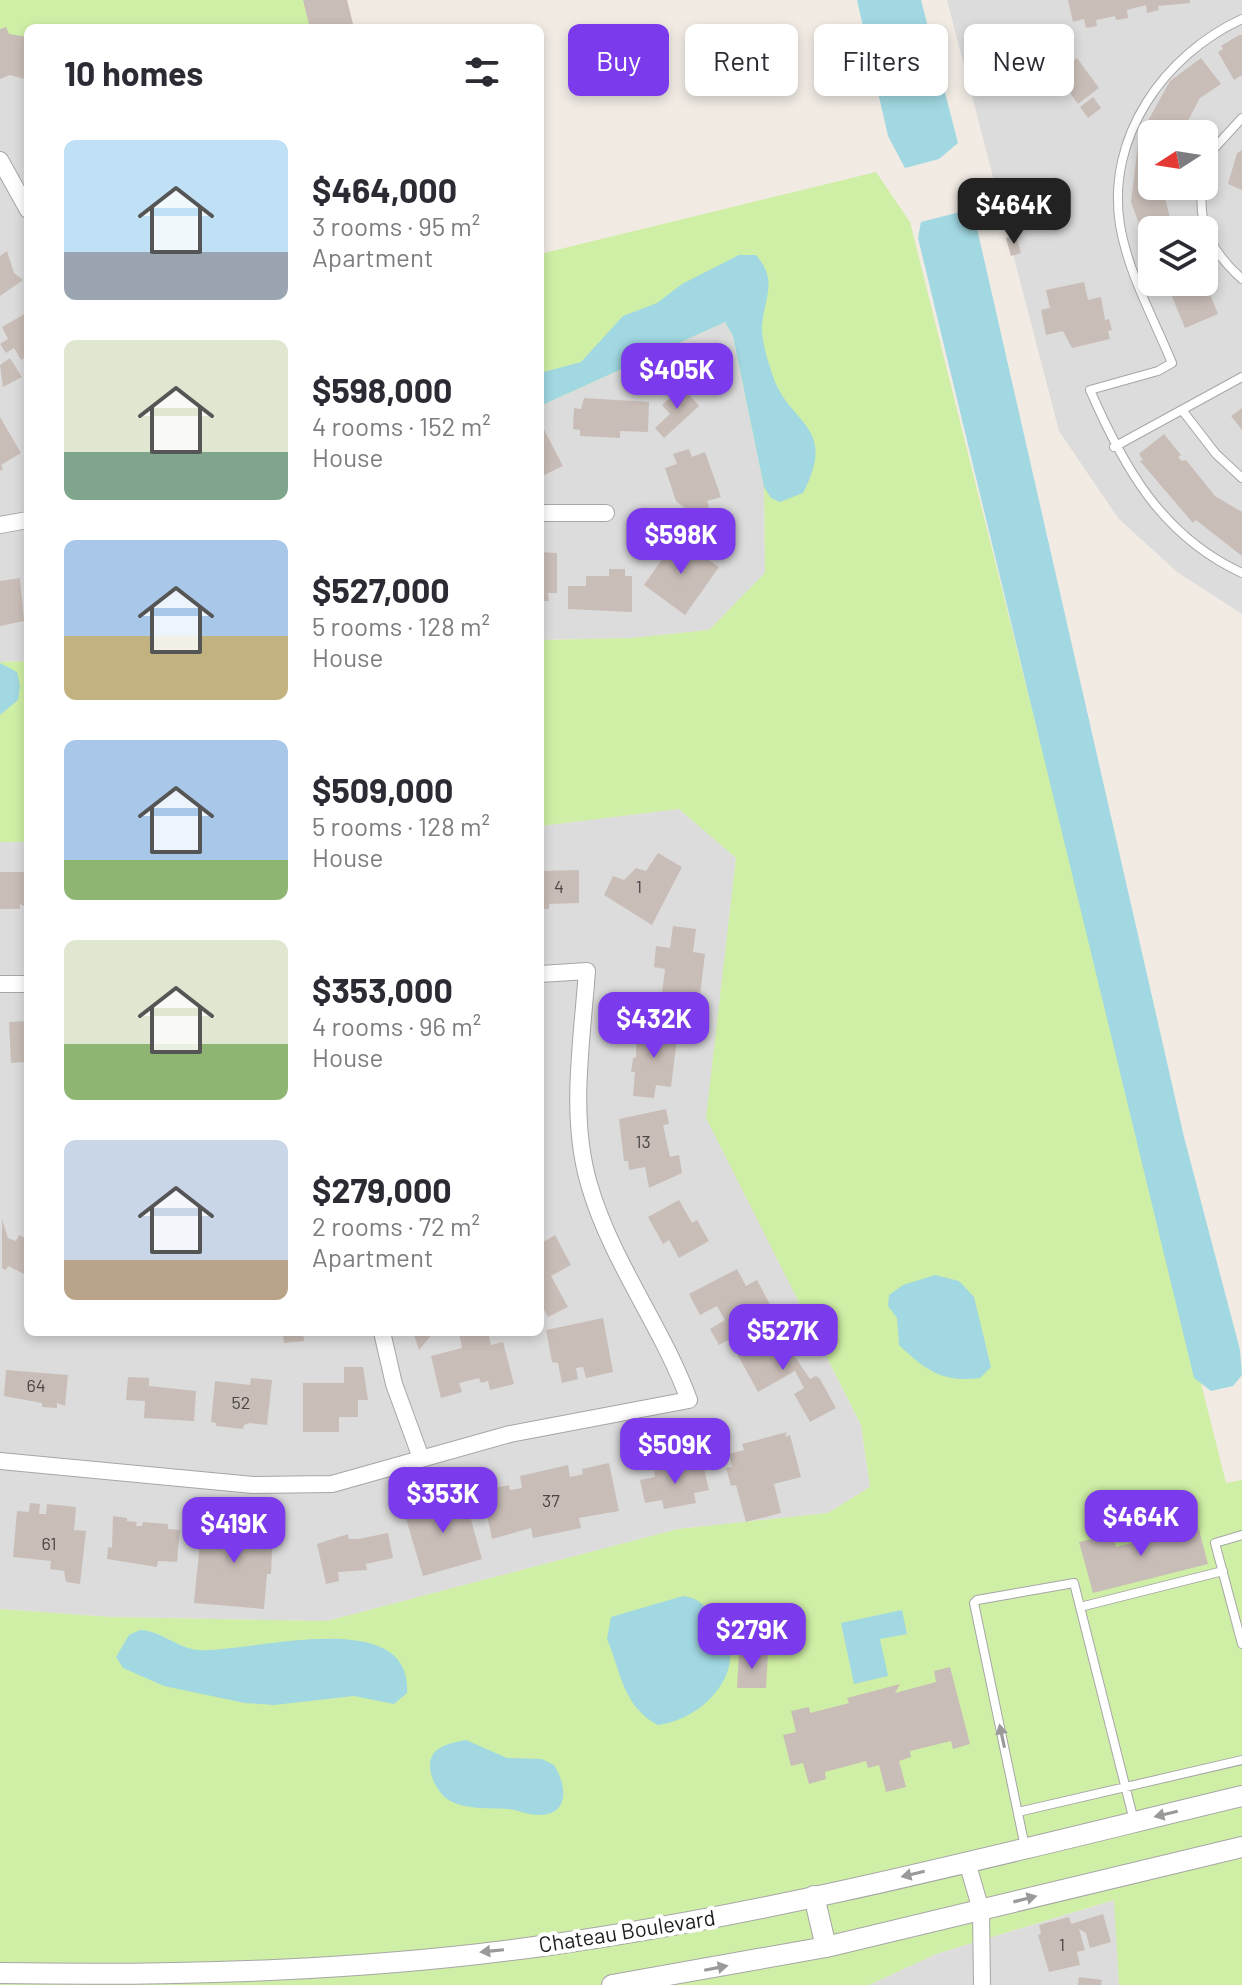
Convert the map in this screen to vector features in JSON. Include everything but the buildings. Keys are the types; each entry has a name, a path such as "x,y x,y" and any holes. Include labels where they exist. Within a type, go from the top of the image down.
{"street":[{"path":"0,160 24,203"},
{"path":"544,513 606,513"},
{"path":"0,525 24,521"},
{"path":"0,1461 292,1487 332,1484 510,1434 689,1400 675,1360 609,1238 589,1183 579,1134 578,1099 587,971 544,974"},
{"path":"0,984 24,984"},
{"path":"383,1336 394,1384 421,1458"},
{"name":"Chateau Boulevard","path":"0,1973 159,1976 350,1965 547,1946 669,1927 814,1896 1242,1796"},
{"path":"612,1985 826,1947 1242,1847"},
{"path":"967,1862 981,1910 982,1985"},
{"path":"814,1896 826,1947"}],"lane":[{"path":"1242,19 1190,48 1153,91 1128,135 1118,180 1120,225 1131,265 1172,363 1158,371 1090,390 1114,447 1135,482 1168,524 1193,545 1242,573"},
{"path":"1218,144 1242,118"},
{"path":"1200,200 1206,235 1224,264 1242,279"},
{"path":"1114,447 1242,377"},
{"path":"1182,410 1216,454 1242,478"},
{"path":"1242,1535 1215,1543 1242,1644"},
{"path":"1080,1607 1223,1571"},
{"path":"1025,1848 974,1603 1070,1581 1080,1607 1134,1822"},
{"path":"1018,1812 1242,1760"}],"shaded area":[{"path":"947,0 1242,0 1242,614 1177,572 1118,518 1059,431 972,96 1074,96 1074,24 964,24 964,65"},
{"path":"24,44 24,661 0,662 0,51"},
{"path":"725,322 733,336 764,487 765,573 709,630 632,638 544,640 544,404"},
{"path":"679,809 736,858 707,1118 861,1425 870,1487 828,1513 678,1529 327,1621 111,1617 0,1609 0,842 24,842 24,1336 544,1336 544,826"},
{"path":"1115,1900 1119,1985 869,1985 936,1954"}],"green space":[{"path":"0,0 345,0 351,24 24,24 24,44 0,51"},
{"path":"876,172 910,222 1226,1483 1242,1480 1242,1985 1119,1985 1114,1900 936,1954 869,1985 0,1985 0,1609 111,1617 327,1621 678,1529 828,1513 870,1487 861,1425 706,1118 736,858 679,809 544,826 544,640 632,638 709,630 765,573 764,487 733,336 725,322 544,404 544,253"},
{"path":"24,661 24,842 0,842 0,662"}],"water":[{"path":"857,0 921,0 927,24 862,24"},
{"path":"879,96 946,96 958,143 939,159 905,168 888,136"},
{"path":"964,213 976,224 1184,1137 1240,1350 1242,1375 1233,1386 1211,1391 1194,1378 918,238 921,222"},
{"path":"739,255 756,255 763,264 768,281 762,330 767,357 777,387 813,437 816,451 813,469 803,493 780,502 771,498 764,487 733,336 725,322 544,404 544,372 581,362 623,316 657,303 682,284"},
{"path":"0,663 17,672 20,686 18,700 0,715"},
{"path":"935,1275 959,1281 974,1297 991,1367 980,1378 955,1378 935,1373 899,1345 897,1318 888,1306 889,1295 903,1285"},
{"path":"683,1596 703,1605 725,1632 730,1650 729,1668 710,1699 677,1720 658,1725 637,1709 625,1688 607,1639 611,1617"},
{"path":"902,1610 907,1634 880,1639 888,1676 854,1684 841,1623"},
{"path":"140,1630 198,1650 286,1641 356,1640 383,1648 402,1665 407,1693 394,1704 354,1696 274,1705 245,1703 164,1686 123,1668 116,1657 129,1635"},
{"path":"466,1740 507,1758 542,1759 554,1765 562,1781 561,1804 549,1814 539,1815 508,1809 469,1807 447,1799 434,1782 430,1761 440,1748"}]}
